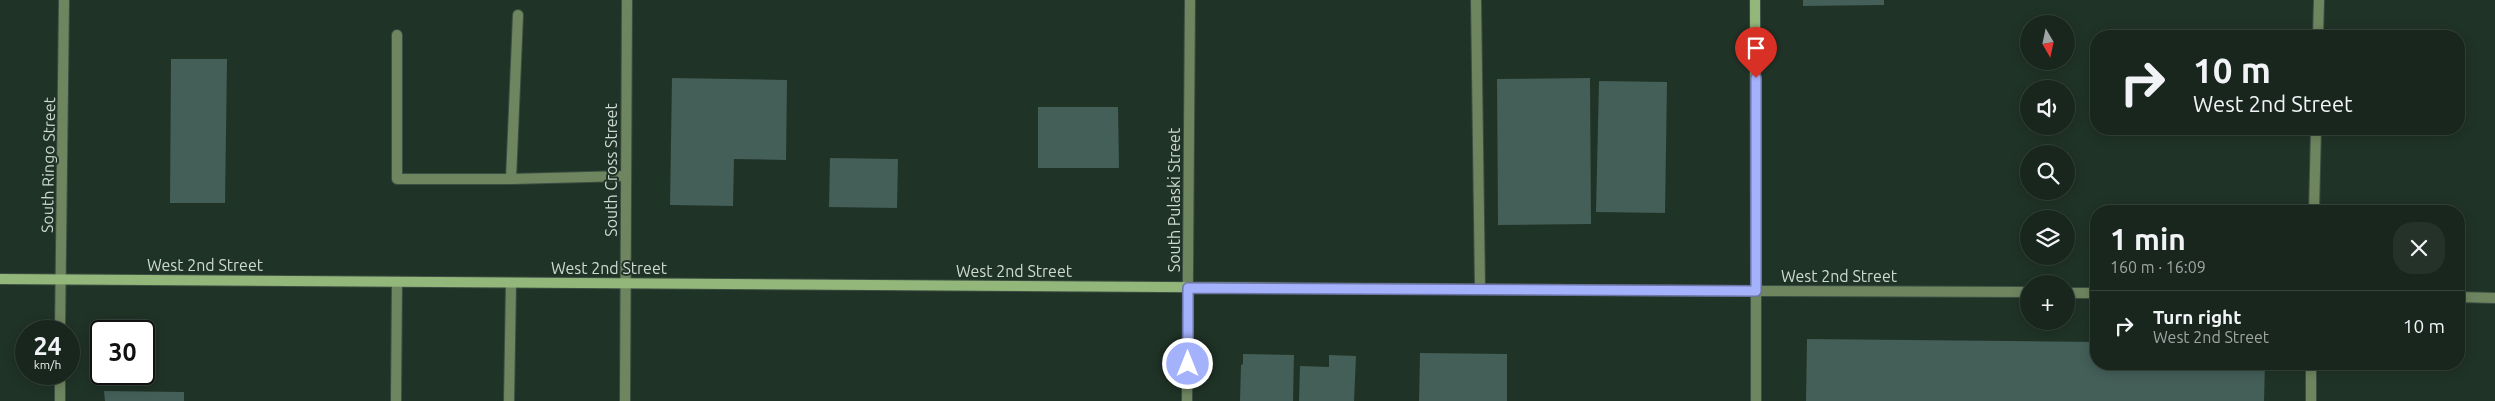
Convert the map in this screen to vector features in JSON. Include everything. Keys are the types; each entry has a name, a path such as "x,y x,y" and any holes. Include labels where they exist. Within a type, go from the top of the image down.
{"main road":[{"path":"1755,0 1756,291"},
{"name":"West 2nd Street","path":"0,279 1756,291"}],"street":[{"name":"South Ringo Street","path":"60,320 64,0"},
{"name":"South Cross Street","path":"625,401 628,0"},
{"name":"South Pulaski Street","path":"1187,401 1190,0"},
{"path":"1476,0 1480,289"},
{"path":"2318,30 2319,0"},
{"path":"511,179 518,15"},
{"path":"397,34 397,179 626,176"},
{"path":"2314,205 2316,135"},
{"path":"396,401 397,282"},
{"path":"510,401 511,283"},
{"path":"1756,291 1756,401"},
{"name":"West 2nd Street","path":"1756,291 2020,292"},
{"path":"2075,293 2090,293"},
{"path":"2465,297 2495,298"},
{"path":"2311,370 2311,401"},
{"path":"60,385 60,401"}],"building":[{"path":"1803,0 1884,0 1884,5 1803,6"},
{"path":"171,59 227,59 225,203 170,203"},
{"path":"672,78 787,80 786,160 734,159 733,206 670,205"},
{"path":"1590,78 1591,224 1498,225 1497,79"},
{"path":"1599,81 1667,82 1665,213 1596,212"},
{"path":"1038,107 1118,107 1119,168 1038,168"},
{"path":"830,158 898,159 897,208 829,207"},
{"path":"1807,339 2090,342 2090,370 2265,370 2264,401 1806,401"},
{"path":"1420,353 1507,354 1507,401 1419,401"},
{"path":"1243,354 1294,355 1293,401 1240,401"},
{"path":"1329,355 1356,356 1354,401 1299,401 1300,366 1329,367"},
{"path":"104,391 184,392 184,401 105,401"}],"route":[{"path":"1188,364 1188,288 1756,291 1756,78"}]}
